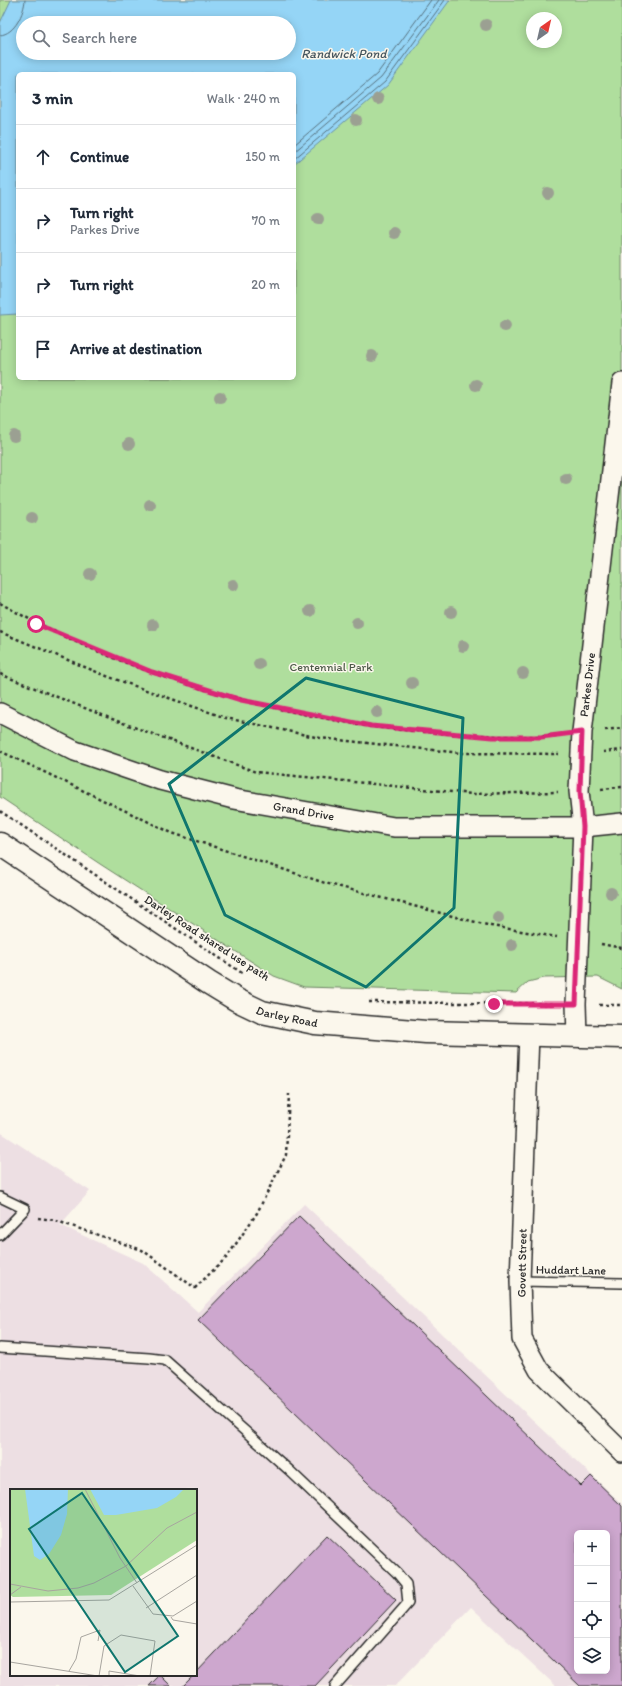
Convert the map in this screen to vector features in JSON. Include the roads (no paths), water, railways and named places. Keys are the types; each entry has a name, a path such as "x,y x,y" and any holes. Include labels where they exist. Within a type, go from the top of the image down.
{"main road":[{"name":"Darley Road","path":"0,844 209,983 237,1000 262,1012 315,1023 426,1032 622,1037"}],"street":[{"name":"Parkes Drive","path":"577,1036 576,1004 583,827 580,791 582,732 622,383"},
{"name":"Grand Drive","path":"0,713 75,751 160,780 234,799 394,827 583,827 622,823"},
{"name":"Govett Street","path":"529,1034 520,1280 522,1339 539,1370 622,1452"}],"lane":[{"path":"0,1197 24,1209 0,1234"},
{"name":"Huddart Lane","path":"520,1280 622,1283"},
{"path":"0,1348 142,1357 164,1360 289,1470 397,1572 406,1584 408,1604 334,1686"}],"water":[{"name":"Randwick Pond","path":"11,0 450,0 388,85 296,162 296,72 16,72 16,314 0,315 0,23"}],"park label":[{"name":"Centennial Park","path":"331,667"}]}
